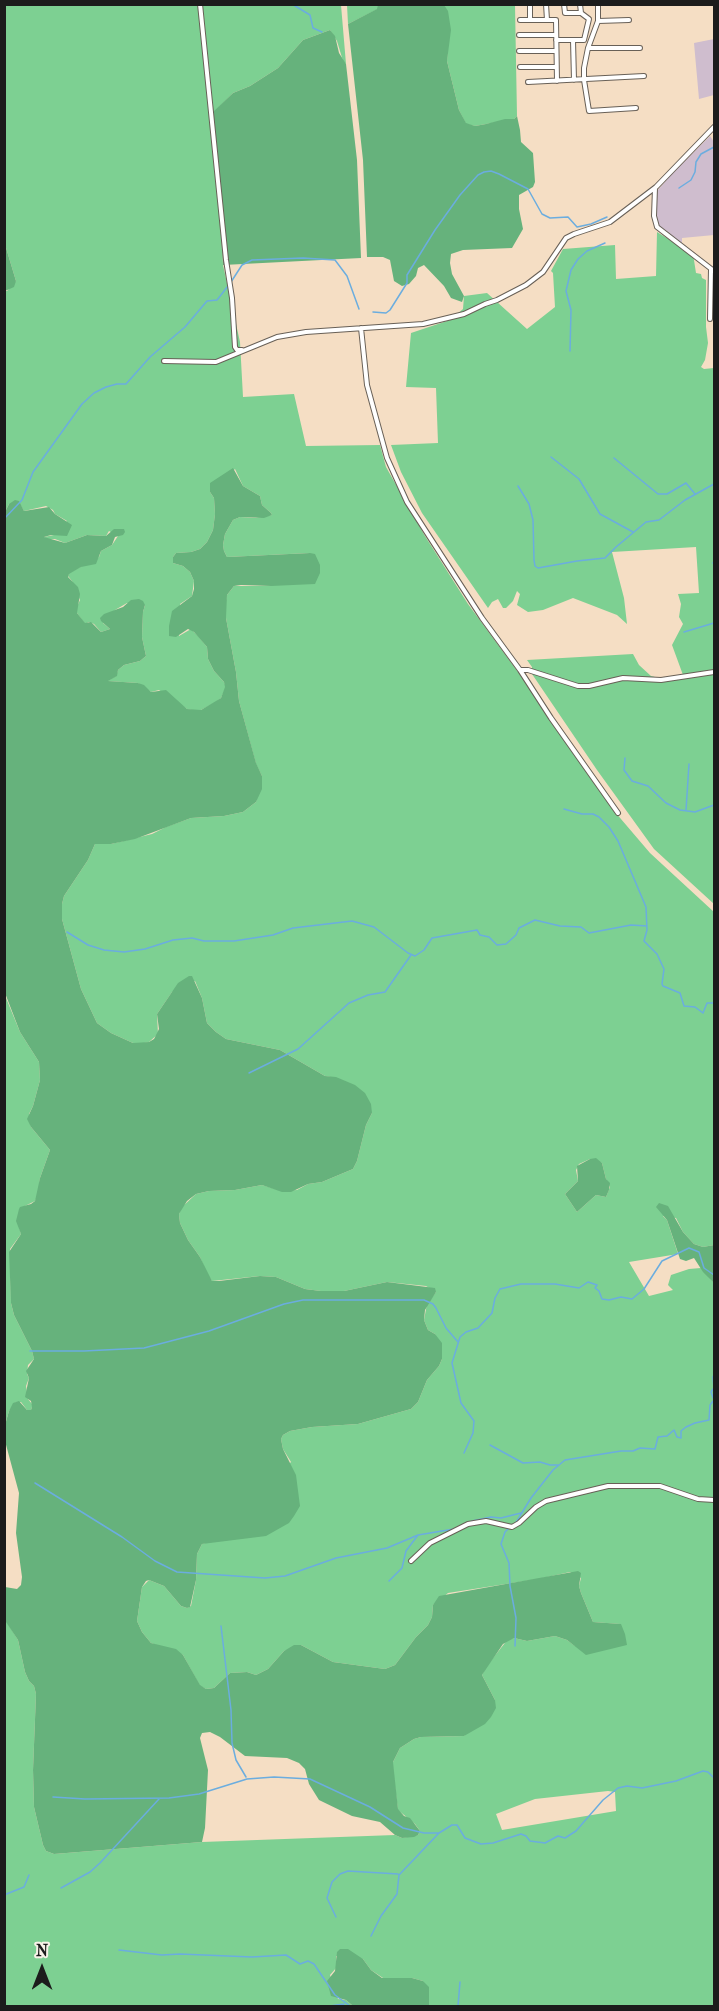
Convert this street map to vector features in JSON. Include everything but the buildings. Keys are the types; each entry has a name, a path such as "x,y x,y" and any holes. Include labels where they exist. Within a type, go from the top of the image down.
{"street":[{"path":"200,4 226,260 232,298 235,347 237,350 243,350"},
{"path":"530,4 530,20"},
{"path":"546,4 546,20"},
{"path":"519,35 584,40 589,19 581,13 564,13 564,4"},
{"path":"580,4 581,13"},
{"path":"598,4 598,21 588,48 584,80 588,111 636,108"},
{"path":"520,20 556,20 557,81"},
{"path":"598,21 629,20"},
{"path":"573,40 574,80"},
{"path":"588,48 640,48"},
{"path":"519,51 556,51"},
{"path":"520,67 556,68"},
{"path":"528,82 644,76"},
{"path":"164,361 216,362 277,338 306,332 423,324 464,314 526,285 543,272 566,238 610,222 656,187 714,128"},
{"path":"656,187 654,216 657,227 713,269 710,319"},
{"path":"361,328 367,385 387,458 407,502 482,618 618,813"},
{"path":"520,670 528,670 579,686 623,678 661,681 714,672"},
{"path":"411,1561 430,1543 468,1524 486,1521 512,1527 546,1501 608,1486 660,1486 698,1499 714,1500"}],"shaded area":[{"path":"714,39 714,95 699,99 694,43"},
{"path":"710,136 714,142 714,235 682,238 682,243 658,225 655,202 657,191"}],"green space":[{"path":"5,5 341,5 346,64 330,30 303,40 278,68 250,86 233,93 213,113 223,265 240,342 243,397 294,394 306,446 380,445 386,467 425,536 468,604 615,812 650,853 714,912 714,1245 703,1247 694,1244 683,1232 676,1218 663,1216 667,1220 678,1254 629,1262 649,1296 673,1290 668,1285 671,1275 689,1269 701,1268 714,1283 714,2006 429,2006 423,1981 412,1978 383,1978 371,1970 363,1959 336,1956 337,1967 330,1975 338,1999 346,2000 353,2006 5,2006 5,1619 18,1640 25,1672 36,1694 34,1807 43,1845 46,1851 54,1854 202,1842 395,1835 402,1838 418,1835 420,1831 415,1824 398,1810 393,1762 400,1748 421,1737 464,1736 495,1700 482,1675 508,1639 527,1641 555,1636 575,1646 620,1624 593,1622 579,1586 581,1578 570,1572 448,1593 433,1605 432,1617 428,1625 395,1665 385,1669 333,1662 301,1645 284,1651 268,1669 256,1675 247,1672 230,1673 214,1688 206,1689 200,1686 183,1655 151,1643 137,1621 142,1587 149,1580 164,1586 181,1606 187,1608 191,1606 196,1580 197,1554 202,1544 209,1542 291,1462 283,1449 281,1439 283,1435 290,1431 312,1427 358,1424 411,1409 418,1402 427,1380 442,1359 435,1334 428,1330 424,1320 427,1304 436,1292 426,1286 387,1282 344,1291 321,1291 305,1289 276,1277 260,1276 212,1281 180,1223 179,1214 182,1207 196,1194 209,1191 235,1190 262,1185 282,1191 297,1190 353,1169 366,1125 372,1113 336,1078 325,1076 280,1050 226,1039 216,1032 207,1023 202,998 195,981 172,992 157,1014 158,1034 149,1042 144,1043 133,1043 111,1033 97,1023 81,989 62,919 62,904 64,896 88,860 95,844 111,844 152,834 191,818 243,812 256,802 262,776 256,764 239,701 226,618 227,595 234,586 271,586 310,553 227,557 223,545 225,534 233,520 240,517 256,518 272,515 262,505 260,496 243,486 235,469 210,492 214,498 215,514 213,530 207,542 200,549 176,553 173,557 173,563 183,566 190,572 194,581 192,596 180,604 179,636 191,629 207,647 208,659 226,687 221,698 201,710 192,710 159,690 151,692 138,683 107,681 116,676 118,670 124,665 140,661 146,656 142,637 145,605 127,603 115,610 103,623 110,629 101,632 94,624 89,622 85,624 77,613 76,609 80,600 68,576 69,573 99,557 101,551 112,545 118,536 109,531 106,536 87,535 65,543 44,537 54,535 67,521 46,506 24,511 21,506 9,504 5,512 4,291 7,291 16,281 4,241","holes":["590,1159 602,1163 610,1187 606,1197 596,1195 577,1212 565,1194 578,1181 576,1170 579,1164","615,1792 616,1811 502,1830 496,1814 535,1799"]},
{"path":"347,5 378,5 378,9 348,24"},
{"path":"378,5 444,5 448,11 451,30 447,61 459,110 466,123 475,126 514,119 517,116 521,142 533,153 535,182 533,187 519,195 523,229 512,248 463,250 451,254 452,274 464,296 462,302 451,298 444,286 424,265 418,268 416,276 409,284 402,286 394,281 390,260 383,257 367,257 363,160 348,24 377,9"},
{"path":"444,5 515,5 517,116 514,119 475,126 466,124 459,110 447,61 448,46"},
{"path":"330,30 335,36 339,53 346,64 357,160 361,258 223,265 213,112 233,93 250,86 278,68 303,40"},
{"path":"657,232 693,254 696,273 701,274 706,280 708,343 705,360 701,367 714,368 714,904 654,849 532,674 532,667 527,660 633,654 639,665 651,676 663,679 683,675 672,645 683,624 679,617 681,604 678,594 699,593 696,547 612,552 624,598 627,624 617,615 573,598 543,610 528,612 517,605 520,594 517,591 513,601 506,608 503,608 498,599 488,608 422,513 401,472 391,445 438,443 436,388 406,387 411,333 450,320 463,309 464,296 487,293 527,329 555,307 551,271 563,249 615,245 616,279 656,276"},
{"path":"4,241 16,281 14,287 5,291"},
{"path":"233,468 243,486 260,496 262,505 272,515 264,518 240,517 233,520 225,534 223,545 227,557 310,553 315,554 320,565 320,573 315,584 241,585 234,586 227,595 226,618 239,701 256,763 262,776 262,789 256,802 243,812 191,818 135,839 111,844 95,844 88,860 64,896 62,919 81,989 97,1023 111,1033 133,1043 149,1042 154,1039 159,1029 157,1014 178,983 192,976 202,998 207,1023 216,1032 226,1039 280,1050 325,1076 336,1077 355,1085 365,1093 371,1104 372,1113 366,1125 353,1169 291,1192 282,1192 262,1185 235,1190 209,1191 196,1194 187,1201 179,1214 180,1223 212,1281 260,1276 276,1277 305,1289 321,1291 344,1291 387,1282 435,1288 436,1292 425,1310 424,1320 428,1330 435,1334 442,1343 442,1359 427,1380 418,1402 411,1409 358,1424 312,1427 290,1431 283,1435 281,1439 283,1449 296,1475 300,1506 289,1523 266,1536 202,1544 197,1554 196,1580 190,1607 181,1606 164,1586 149,1580 142,1587 137,1621 151,1643 176,1649 183,1655 200,1685 206,1689 214,1688 230,1673 247,1672 256,1675 268,1669 284,1651 294,1645 301,1645 333,1662 385,1669 395,1665 428,1625 432,1617 433,1605 439,1596 578,1571 581,1573 579,1586 581,1593 593,1622 621,1624 627,1645 586,1655 567,1640 555,1636 527,1641 514,1638 503,1644 482,1675 495,1700 496,1708 485,1724 464,1736 414,1739 400,1748 393,1762 398,1809 404,1816 410,1818 420,1831 414,1837 402,1838 380,1822 352,1816 319,1800 309,1784 305,1769 299,1763 287,1758 245,1756 210,1732 202,1733 200,1738 208,1770 205,1828 202,1842 54,1854 46,1851 43,1845 34,1807 36,1694 25,1672 18,1640 4,1619 5,1587 17,1589 21,1585 22,1577 16,1533 19,1493 5,1441 5,1425 13,1403 19,1401 27,1410 31,1410 31,1401 25,1397 29,1378 26,1371 34,1359 11,1303 9,1252 21,1234 16,1221 19,1209 35,1201 50,1150 27,1119 40,1080 39,1062 20,1032 5,993 5,512 9,504 15,500 19,501 24,511 49,507 55,514 72,525 67,536 44,537 65,543 87,535 106,536 114,529 124,529 123,535 115,537 112,545 101,551 96,564 81,567 69,574 68,577 78,587 80,594 77,613 85,623 91,622 101,632 110,629 101,621 100,618 104,614 123,607 131,600 143,601 145,605 142,637 146,656 140,661 124,665 118,670 117,676 108,681 138,683 151,692 166,690 187,709 201,710 221,698 225,687 208,659 207,647 194,632 188,629 176,637 169,636 172,611 192,596 194,589 194,581 190,572 183,566 173,563 173,557 176,553 200,549 207,542 213,530 215,514 210,483"},
{"path":"4,993 20,1032 39,1062 40,1080 29,1114 31,1127 50,1150 40,1178 38,1195 35,1201 25,1206 19,1227 21,1234 10,1249 11,1303 34,1359 28,1365 29,1378 26,1386 32,1407 31,1410 27,1410 21,1402 16,1402 9,1411 5,1425"},
{"path":"596,1158 602,1163 606,1179 610,1183 609,1190 606,1197 596,1195 577,1212 565,1194 578,1181 577,1166"},
{"path":"659,1203 668,1206 683,1232 694,1244 703,1247 714,1245 714,1283 694,1258 686,1261 680,1259 667,1220 656,1207"},
{"path":"340,1949 348,1949 363,1959 371,1970 382,1978 412,1978 423,1981 429,1987 429,2006 353,2006 346,2000 331,1996 327,1981 335,1971 337,1952"}],"waterway":[{"path":"292,4 310,15 313,28 322,32"},
{"path":"679,188 691,180 701,154 714,147"},
{"path":"373,312 386,313 390,310 407,283 407,275 435,230 460,195 478,175 484,172 491,171 499,174 528,189 542,214 550,218 568,217 577,227 607,217"},
{"path":"570,351 571,310 566,291 571,270 587,251 605,243"},
{"path":"231,282 242,265 252,260 303,258 335,260 347,276 359,309"},
{"path":"4,519 22,500 33,472 82,404 94,393 106,387 126,384 150,357 185,327 207,301 217,300 228,286"},
{"path":"551,457 579,479 600,514 633,532"},
{"path":"614,458 658,494 667,494 686,483 695,494"},
{"path":"518,486 529,504 533,520 534,560 538,568 605,558 646,522 659,520 685,500 714,484"},
{"path":"684,632 714,623"},
{"path":"625,758 624,770 632,781 648,786 666,803 680,810 695,812 714,805"},
{"path":"686,810 689,764"},
{"path":"564,809 599,817 618,841 646,907 647,930 644,941 657,954 664,969 663,986 680,993 684,1006 695,1007 703,1013 707,1003 714,1003"},
{"path":"67,932 88,945 104,950 124,952 145,949 173,940 192,938 204,941 234,941 273,935 293,928 352,921 374,927 415,956 424,950 432,938 477,930 480,935 489,937 497,945 506,944 516,935 519,928 535,920 560,926 581,927 589,933 631,925 647,926"},
{"path":"249,1073 298,1049 349,1003 368,995 385,992 411,955"},
{"path":"464,1453 473,1433 474,1421 461,1403 452,1363 460,1337 478,1328 492,1313 495,1298 500,1289 521,1284 555,1284 579,1288 588,1282 597,1285 595,1288 602,1299 621,1297 632,1299 644,1289 662,1261 689,1248 699,1252 704,1268 714,1275"},
{"path":"30,1351 144,1348 209,1331 284,1304 303,1300 424,1300 433,1304 446,1328 458,1342"},
{"path":"515,1524 531,1498 553,1470 565,1460 633,1451 640,1448 655,1449 658,1437 667,1436 674,1430 677,1437 681,1438 681,1431 686,1427 709,1420 710,1405 714,1400 711,1392 714,1388 714,1375"},
{"path":"490,1445 523,1463 540,1462 558,1465"},
{"path":"35,1483 122,1537 155,1561 177,1572 265,1578 285,1576 336,1558 387,1548 418,1535 454,1529"},
{"path":"472,1521 521,1513"},
{"path":"509,1528 501,1544 509,1563 510,1586 516,1618 515,1646"},
{"path":"389,1581 402,1568 406,1551 418,1535"},
{"path":"221,1626 231,1710 232,1743 236,1760 246,1777"},
{"path":"371,1936 381,1916 397,1894 399,1875 439,1833 452,1825 457,1825 465,1838 481,1844 493,1843 521,1834 530,1841 545,1843 558,1836 565,1838 576,1831 603,1800 618,1788 627,1786 642,1788 676,1781 703,1771 708,1772 714,1778"},
{"path":"53,1797 169,1798 199,1794 247,1779 274,1777 310,1779 370,1807 403,1828 424,1833 438,1833"},
{"path":"61,1888 90,1872 100,1863 159,1799"},
{"path":"336,1917 327,1898 332,1882 340,1874 348,1871 398,1874"},
{"path":"4,1895 24,1887 29,1875"},
{"path":"119,1950 162,1955 252,1957 286,1955 300,1964 308,1961 314,1964 335,1995 350,2006"},
{"path":"458,2006 460,1982"},
{"path":"330,2006 344,2004"}]}
